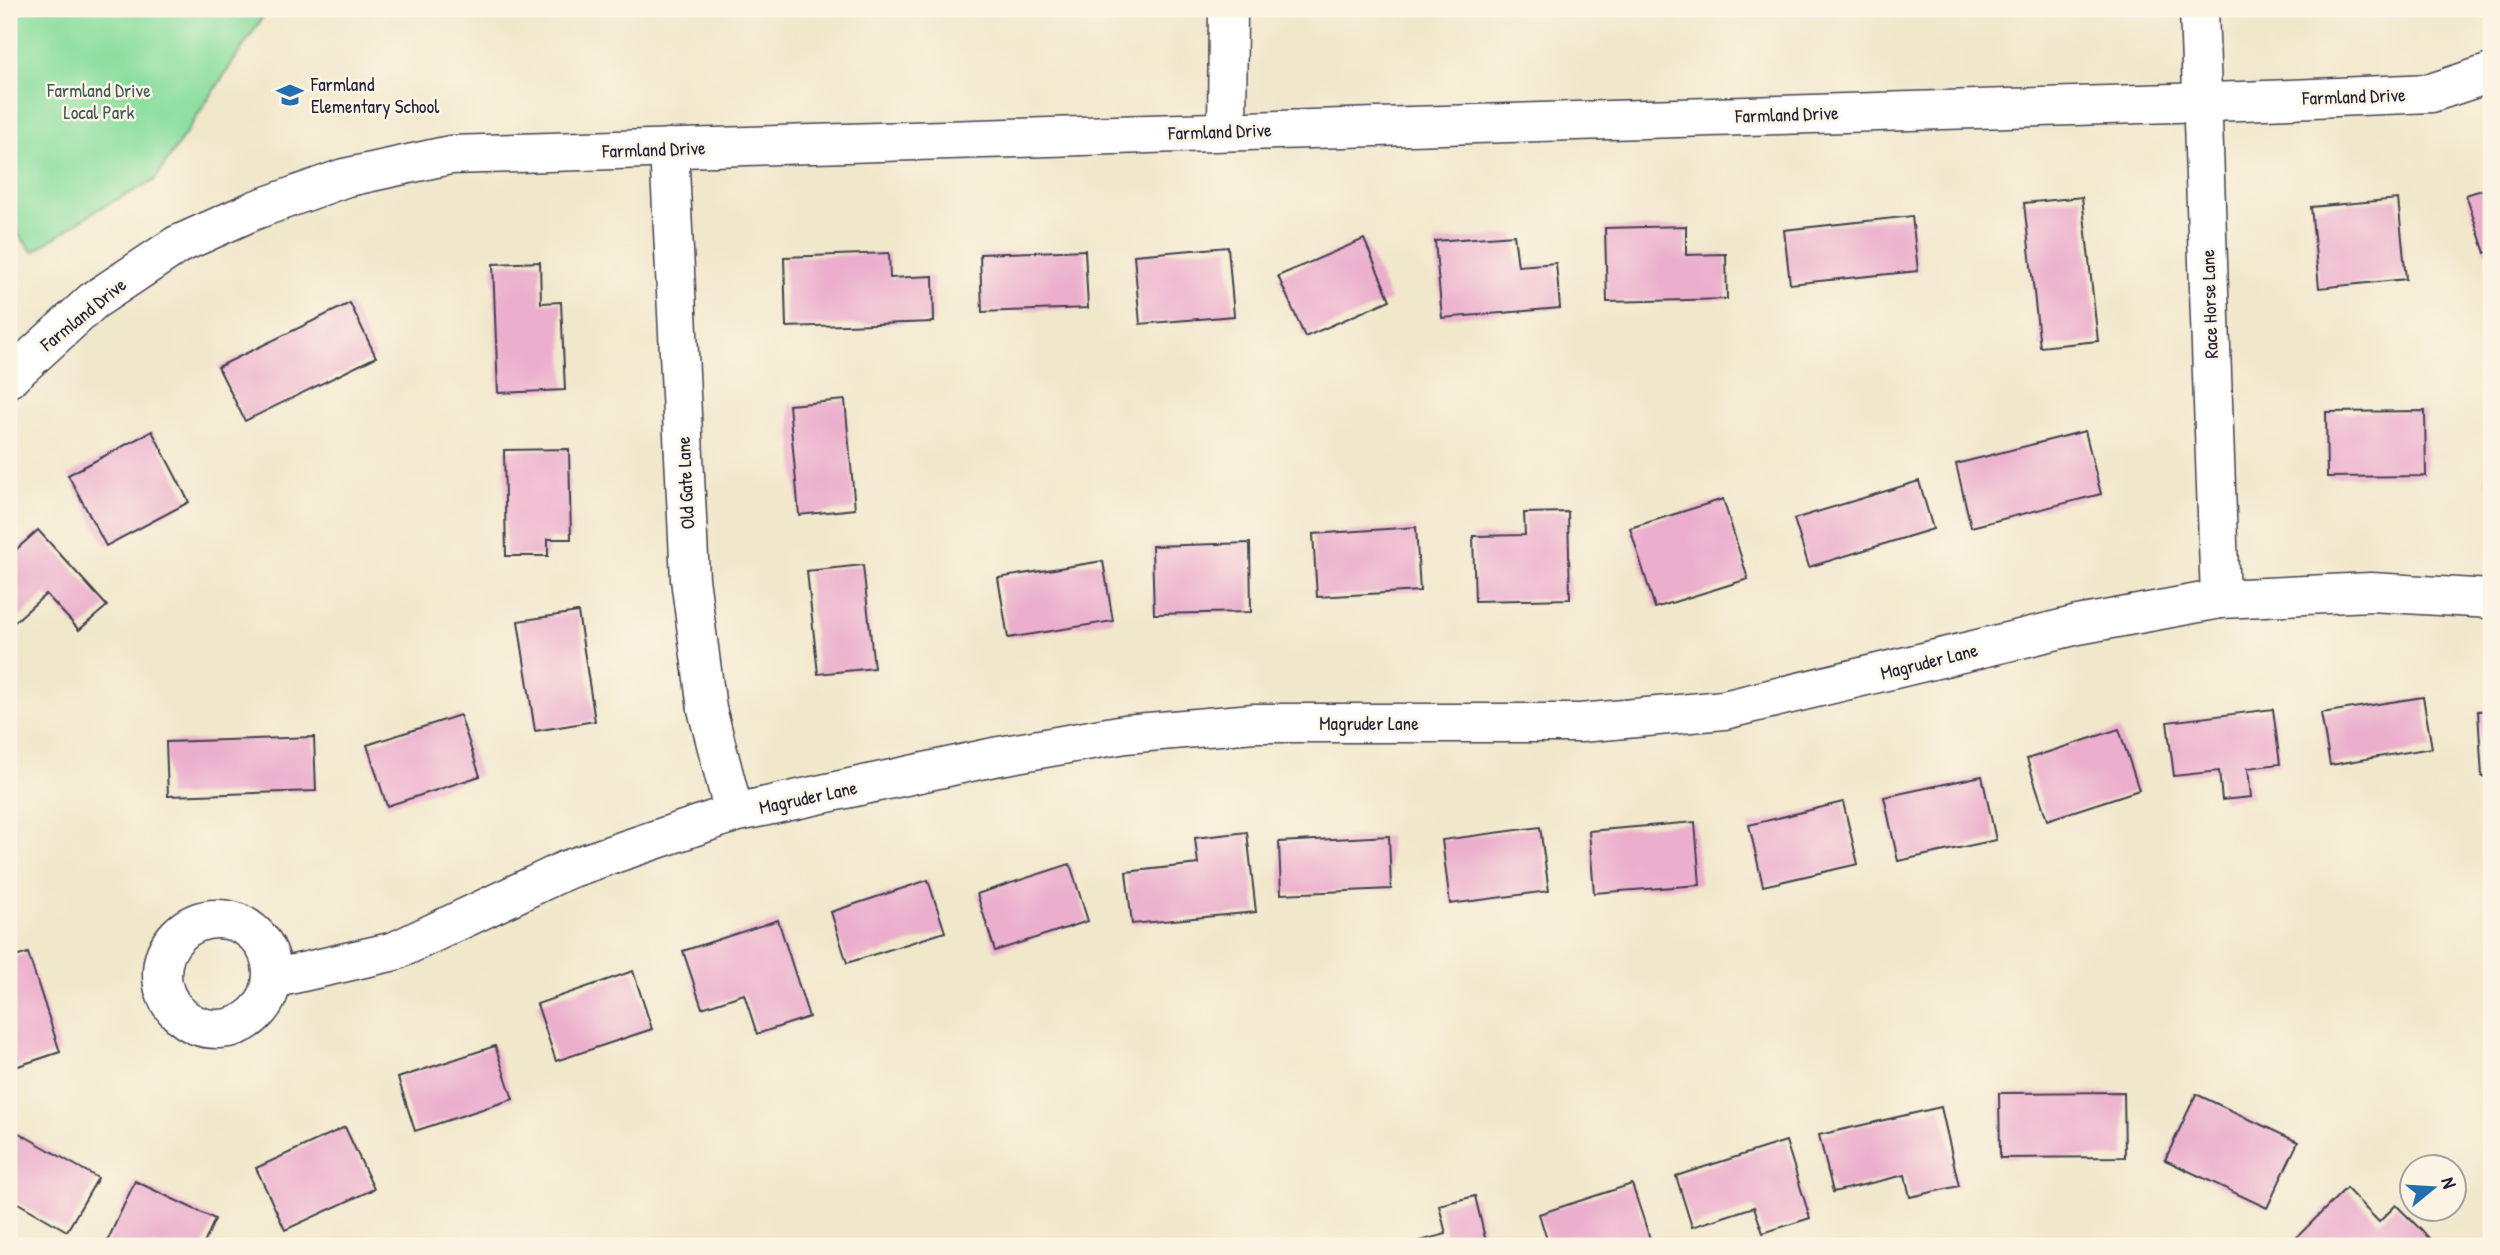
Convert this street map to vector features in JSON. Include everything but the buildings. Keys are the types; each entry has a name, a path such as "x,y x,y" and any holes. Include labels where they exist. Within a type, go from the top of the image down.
{"street":[{"path":"1227,131 1228,9"},
{"name":"Race Horse Lane","path":"2199,9 2220,599"},
{"name":"Farmland Drive","path":"9,378 93,301 177,245 255,210 344,178 450,155 2431,93 2491,73"},
{"name":"Old Gate Lane","path":"669,148 690,579 707,709 734,813"},
{"name":"Magruder Lane","path":"272,979 395,951 566,870 734,813 994,757 1125,734 1254,723 1580,723 1724,710 2078,625 2220,599 2371,592 2491,599"}],"green space":[{"name":"Farmland Drive Local Park","path":"9,9 268,9 154,181 100,208 33,252 9,223"}],"place":[{"name":"Farmland Elementary School","path":"290,95"}]}
